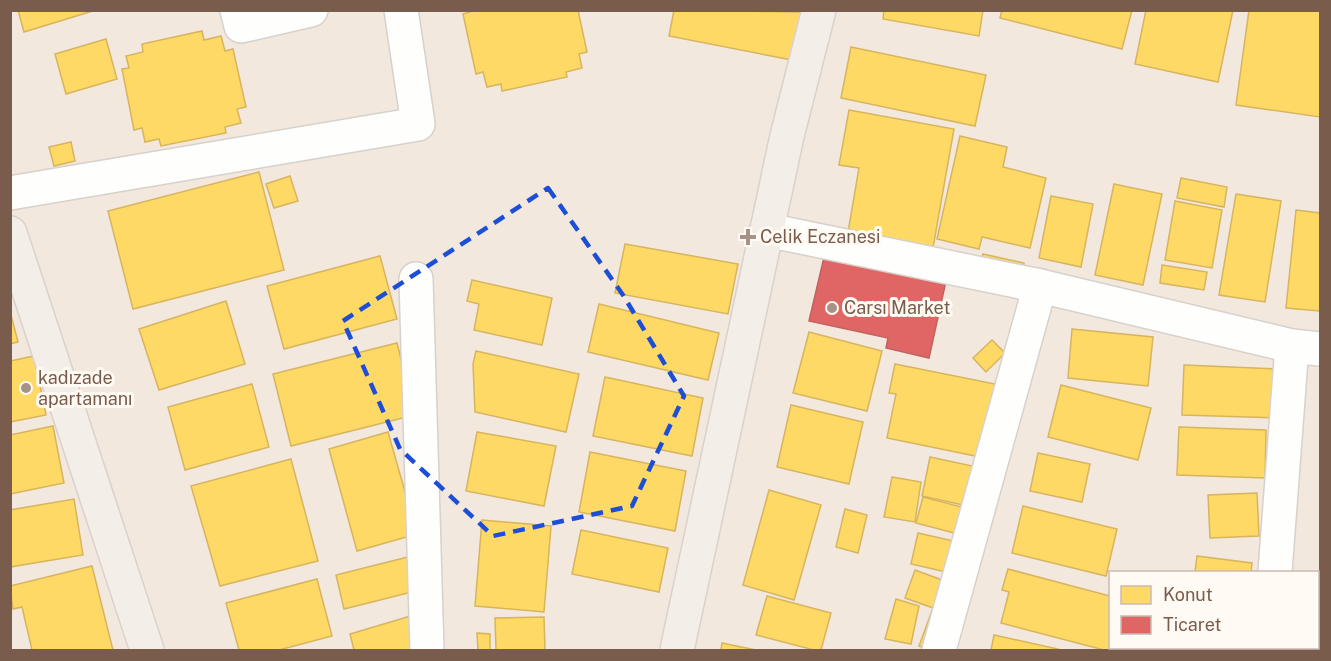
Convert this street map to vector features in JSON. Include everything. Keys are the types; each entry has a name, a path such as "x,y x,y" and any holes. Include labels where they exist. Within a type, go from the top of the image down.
{"main road":[{"path":"677,651 787,136 819,10"},
{"path":"10,233 147,651"}],"street":[{"path":"237,10 241,26 310,10"},
{"path":"10,193 418,124 401,10"},
{"path":"767,230 1040,286 1306,347 1275,571"},
{"path":"416,279 427,651"},
{"path":"939,651 1040,286"}],"highlighted area":[{"path":"548,188 623,295 684,396 632,506 493,536 400,449 343,321"}],"shaded area":[{"path":"10,11 1320,11 1320,650 11,650"}],"building: Konut":[{"path":"18,10 96,10 24,32"},
{"path":"470,10 578,10 587,52 579,54 582,68 566,72 567,77 502,91 501,84 487,87 483,72 476,74 463,14"},
{"path":"674,10 801,12 792,60 669,36"},
{"path":"884,10 983,10 979,36 883,19"},
{"path":"1002,10 1132,10 1122,49 1000,18"},
{"path":"1146,10 1233,10 1218,82 1135,64"},
{"path":"1249,10 1320,10 1320,117 1236,105"},
{"path":"202,31 204,40 221,36 225,51 233,49 246,107 237,109 241,123 225,127 226,133 161,146 159,139 145,142 142,128 134,130 122,69 129,68 126,56 143,52 142,44"},
{"path":"106,39 117,79 66,94 55,54"},
{"path":"851,47 986,75 975,126 841,98"},
{"path":"849,110 954,129 931,259 846,244 859,168 839,165"},
{"path":"960,136 1007,147 1003,167 1046,178 1030,248 982,237 979,249 937,239"},
{"path":"71,142 75,161 54,166 49,147"},
{"path":"259,172 284,270 133,309 108,211"},
{"path":"290,176 298,201 274,208 266,184"},
{"path":"1181,178 1227,187 1224,207 1177,198"},
{"path":"1114,184 1162,194 1143,285 1095,275"},
{"path":"1236,194 1281,201 1265,302 1219,295"},
{"path":"1051,196 1093,204 1081,267 1039,258"},
{"path":"1175,201 1222,210 1212,268 1165,260"},
{"path":"1296,210 1320,213 1320,311 1286,308"},
{"path":"625,244 738,264 728,314 615,293"},
{"path":"983,254 1024,263 1023,272 981,263"},
{"path":"380,256 397,319 284,349 267,286"},
{"path":"1162,265 1207,272 1204,290 1160,283"},
{"path":"472,280 552,298 542,345 474,330 479,304 467,301"},
{"path":"226,301 245,364 159,390 139,329"},
{"path":"599,304 719,333 708,380 588,352"},
{"path":"10,311 18,342 10,344"},
{"path":"1072,329 1153,337 1148,386 1068,378"},
{"path":"809,332 882,351 867,411 793,393"},
{"path":"992,340 1005,353 986,372 973,358"},
{"path":"397,343 415,415 291,446 273,374"},
{"path":"476,351 579,374 566,432 475,412 473,364"},
{"name":"kadızade apartamanı","path":"34,356 46,415 10,422 10,361"},
{"path":"895,364 1005,386 990,459 887,438 896,394 889,393"},
{"path":"1184,365 1278,369 1276,418 1182,415"},
{"path":"605,377 703,398 692,456 593,436"},
{"path":"252,384 269,447 185,470 168,407"},
{"path":"1061,385 1151,408 1138,460 1048,437"},
{"path":"791,405 863,422 849,484 777,467"},
{"path":"53,426 64,483 10,494 10,435"},
{"path":"1179,427 1266,430 1265,478 1177,475"},
{"path":"388,432 417,534 357,551 329,449"},
{"path":"477,432 556,446 544,506 466,491"},
{"path":"590,452 686,471 675,531 579,512"},
{"path":"1038,453 1090,464 1082,502 1030,491"},
{"path":"930,457 977,467 968,506 922,496"},
{"path":"291,459 318,561 220,586 191,486"},
{"path":"892,477 921,482 915,522 884,517"},
{"path":"769,490 821,505 794,600 743,585"},
{"path":"1257,493 1259,536 1210,538 1208,495"},
{"path":"923,497 969,509 962,535 916,523"},
{"path":"74,499 83,555 10,567 10,510"},
{"path":"1023,506 1117,529 1106,576 1012,553"},
{"path":"845,509 867,515 858,553 836,547"},
{"path":"482,520 551,526 544,612 475,606"},
{"path":"581,530 668,548 659,592 572,574"},
{"path":"918,533 958,542 951,573 911,564"},
{"path":"1197,556 1252,563 1251,571 1195,571"},
{"path":"408,557 416,591 344,609 336,575"},
{"path":"92,566 113,650 32,650 22,607 13,609 10,586"},
{"path":"1008,569 1109,596 1110,650 1001,623 1009,592 1002,590"},
{"path":"915,570 953,584 930,650 919,646 933,608 905,598"},
{"path":"317,579 332,636 279,650 239,650 226,603"},
{"path":"767,596 831,613 821,650 756,635"},
{"path":"896,599 919,606 911,644 885,639"},
{"path":"414,615 420,650 354,650 350,634"},
{"path":"544,617 545,650 496,650 495,618"},
{"path":"477,633 490,634 490,650 478,650"},
{"path":"994,635 1062,650 991,650"},
{"path":"722,643 756,650 721,650"},
{"path":"1160,649 1240,649 1240,650"}],"building: Ticaret":[{"path":"825,253 946,281 929,358 886,348 888,338 809,321"}],"place":[{"name":"Celik Eczanesi","path":"748,237"},
{"name":"Carsı Market","path":"832,308"},
{"name":"kadızade apartamanı","path":"26,388"}]}
